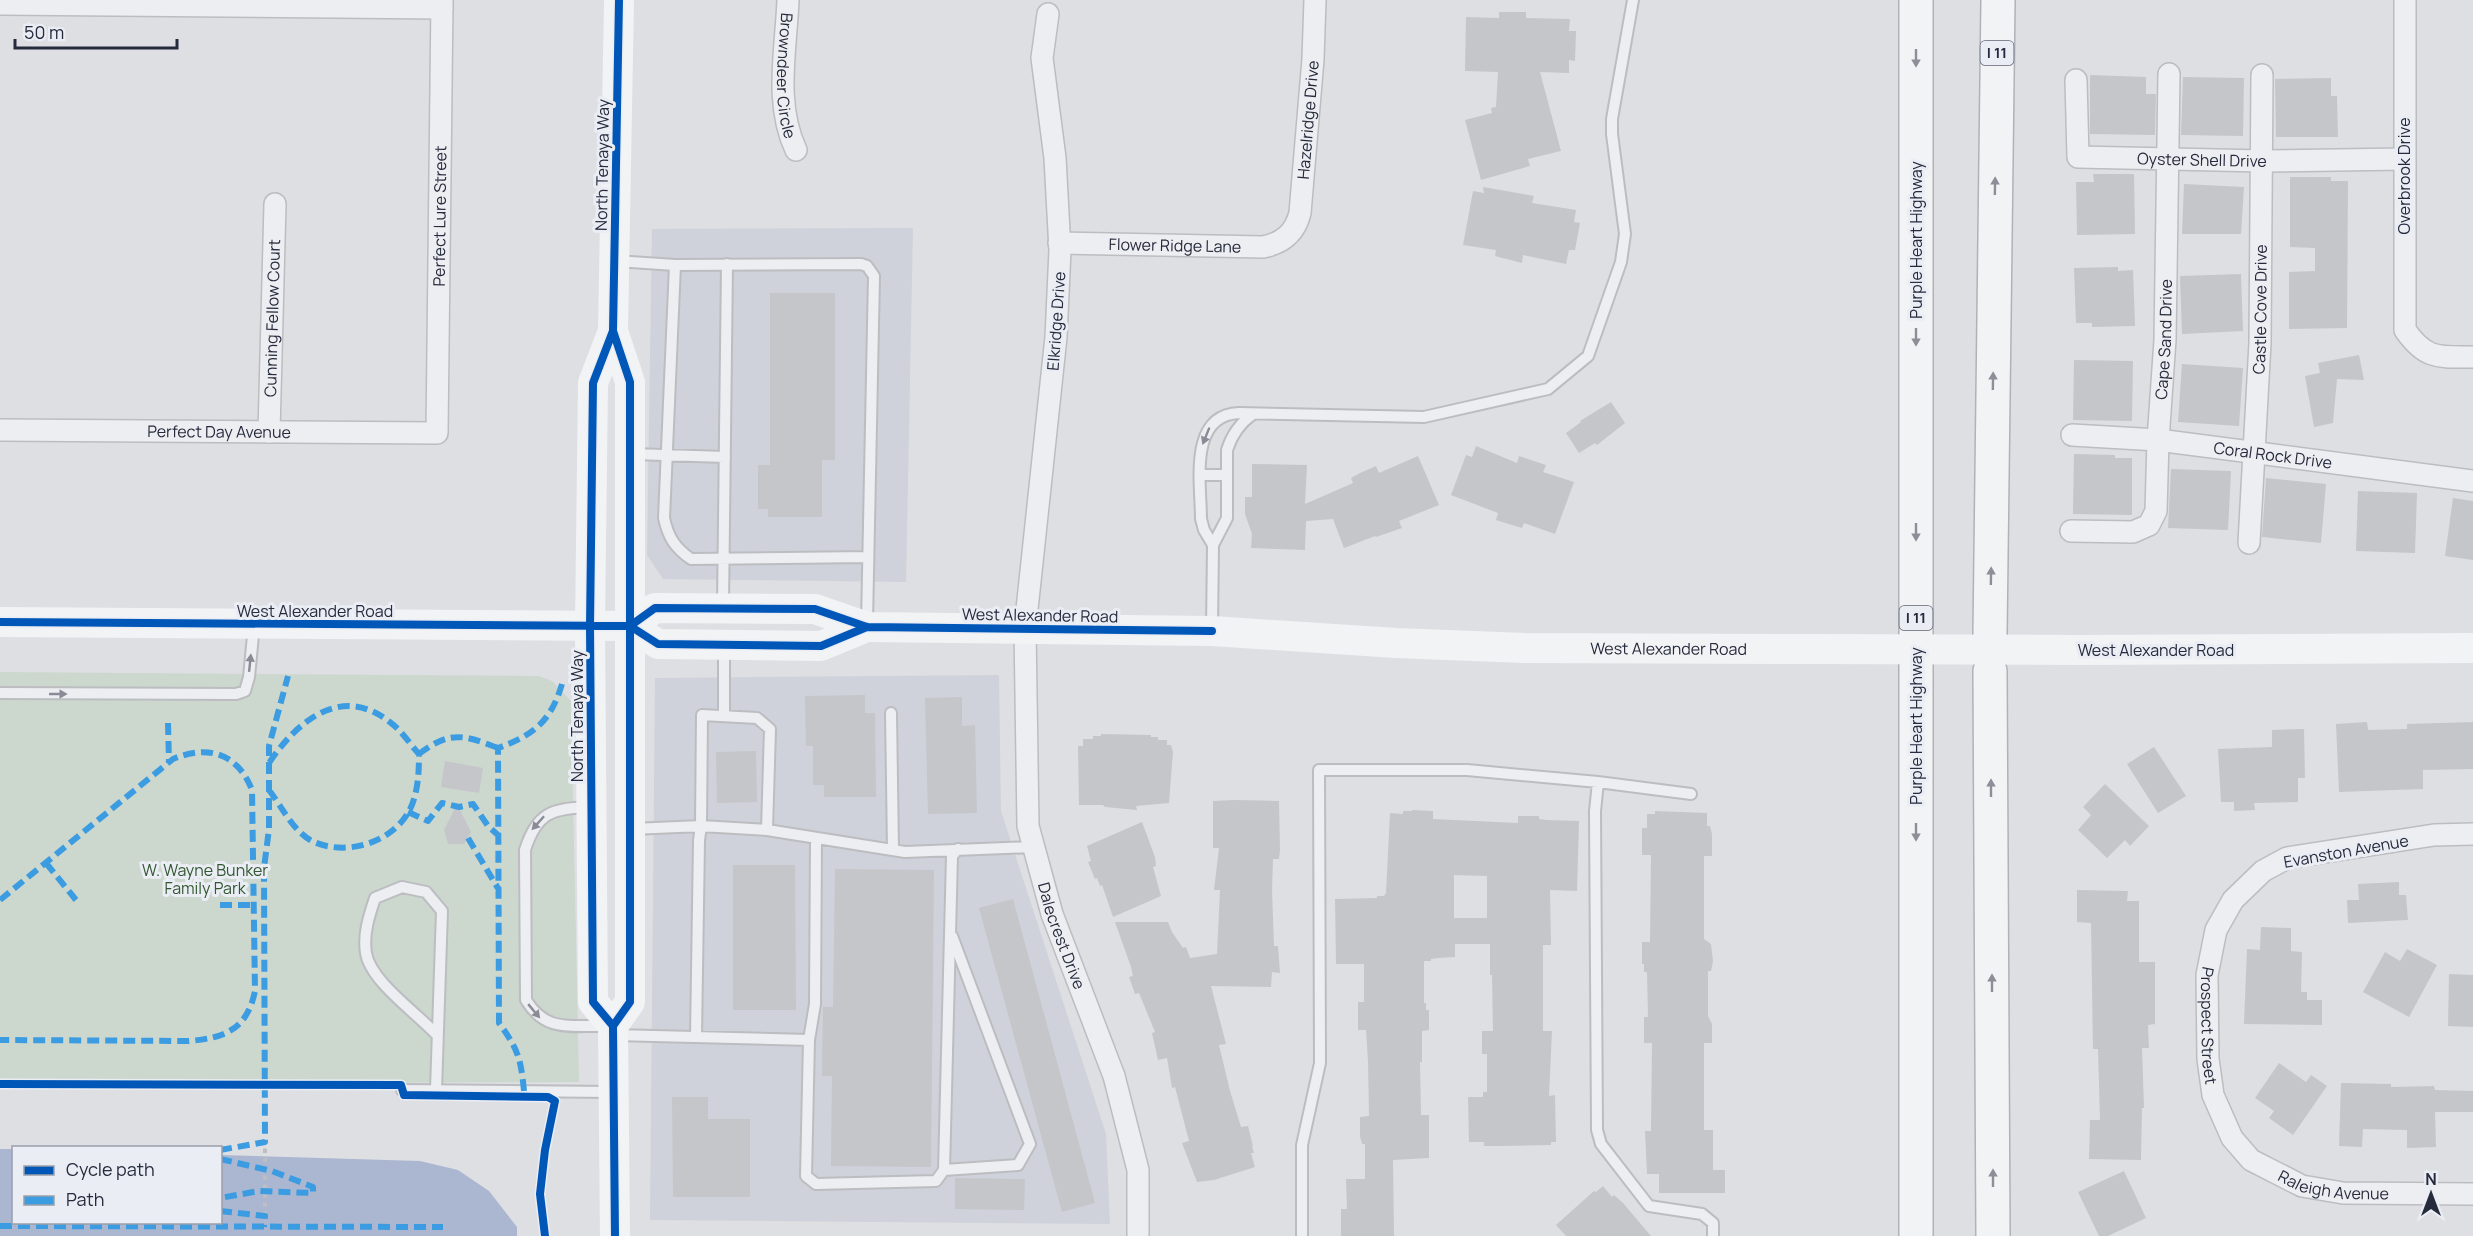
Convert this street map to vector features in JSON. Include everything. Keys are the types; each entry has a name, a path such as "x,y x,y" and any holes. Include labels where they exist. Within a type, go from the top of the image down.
{"highway":[{"name":"Purple Heart Highway","path":"1916,0 1916,1236"},
{"name":"I 11","path":"1990,634 1998,0"},
{"path":"1990,671 1993,1236"}],"main road":[{"name":"North Tenaya Way","path":"613,331 593,383 590,626 593,1002 613,1030 630,1002 630,382 613,331 619,0"},
{"name":"West Alexander Road","path":"630,626 655,608 815,609 867,627 1212,631 1396,643 1525,648 2080,650 2473,648"},
{"name":"West Alexander Road","path":"0,622 630,626 658,644 820,646 867,627"},
{"path":"613,1030 615,1236"}],"street":[{"name":"Browndeer Circle","path":"788,0 782,101 788,134 796,150"},
{"name":"Hazelridge Drive","path":"1288,236 1294,229 1300,213 1312,80 1315,0"},
{"name":"Overbrook Drive","path":"2405,0 2405,330 2418,347 2439,357 2473,357"},
{"path":"0,4 442,4"},
{"name":"Perfect Lure Street","path":"437,433 442,4"},
{"name":"Elkridge Drive","path":"1025,628 1056,337 1059,243 1055,158 1042,58 1048,14"},
{"name":"Cape Sand Drive","path":"2072,531 2133,532 2148,525 2156,511 2165,340 2169,74"},
{"name":"Castle Cove Drive","path":"2249,543 2260,343 2262,75"},
{"name":"Oyster Shell Drive","path":"2076,80 2078,158 2263,161 2404,159"},
{"name":"Cunning Fellow Court","path":"269,432 275,204"},
{"name":"Flower Ridge Lane","path":"1059,243 1263,247 1281,242 1288,236"},
{"name":"Perfect Day Avenue","path":"0,430 437,433"},
{"name":"Coral Rock Drive","path":"2072,435 2158,440 2473,481"},
{"name":"Dalecrest Drive","path":"1025,628 1028,826 1052,914 1114,1076 1138,1170 1138,1236"},
{"name":"Evanston Avenue","path":"2233,900 2263,871 2287,858 2434,835 2473,834"},
{"name":"Prospect Street","path":"2233,900 2216,930 2207,975 2208,1059 2213,1095 2232,1138 2242,1149"},
{"name":"Raleigh Avenue","path":"2242,1149 2251,1160 2302,1186 2343,1193 2473,1194"}],"lane":[{"path":"1213,545 1204,530 1201,519 1201,475 1203,439 1213,422 1230,414 1434,416 1548,389 1582,363 1591,350 1624,249 1624,223 1612,119 1633,0"},
{"path":"614,261 675,266 861,264 867,266 874,276 867,627"},
{"path":"723,608 728,264"},
{"path":"675,266 664,518 668,534 680,551 691,559 867,557"},
{"path":"1212,631 1213,545 1227,518 1227,450 1239,425 1253,414"},
{"path":"630,454 725,457"},
{"path":"1201,475 1227,475"},
{"path":"0,693 236,694 245,691 248,682 254,624"},
{"path":"724,645 724,716"},
{"path":"891,713 893,850"},
{"path":"696,1037 699,840 702,826 702,715 757,718 770,729 767,830"},
{"path":"1302,1236 1302,1145 1320,1064 1319,770 1467,770 1598,782 1691,794"},
{"path":"1598,782 1595,811 1597,1130 1601,1144 1649,1206 1702,1214 1713,1223 1713,1236"},
{"path":"591,806 560,809 540,819 530,833 525,850 526,1000 535,1014 544,1021 559,1025 696,1037 809,1040"},
{"path":"630,829 702,826 767,830 904,852 1033,847"},
{"path":"816,838 815,1004 809,1040 806,1176 816,1184 936,1181 944,1170 952,856 958,849"},
{"path":"436,1090 442,911 426,892 402,887 375,898 367,925 366,955 378,977 437,1035"},
{"path":"944,1170 1018,1165 1030,1144 950,931"},
{"path":"402,1090 613,1092"}],"path":[{"path":"265,1142 265,1216"}],"shaded area":[{"path":"913,228 906,582 663,579 647,555 652,229"},
{"path":"999,675 1001,811 1106,1134 1110,1224 650,1220 655,678"}],"green space":[{"name":"W. Wayne Bunker Family Park","path":"0,672 539,676 552,681 571,701 579,1082 0,1084"}],"water":[{"path":"0,1149 12,1149 12,1224 222,1224 222,1155 420,1161 458,1170 489,1191 517,1227 517,1236 0,1236"}],"building":[{"path":"1499,12 1526,12 1526,18 1570,19 1569,31 1576,31 1575,61 1569,60 1569,73 1540,72 1561,151 1528,159 1530,166 1481,180 1465,120 1492,113 1491,108 1496,107 1498,72 1465,71 1466,17 1499,18"},
{"path":"2090,75 2146,77 2146,94 2156,94 2155,135 2090,134"},
{"path":"2183,77 2244,78 2243,136 2181,135"},
{"path":"2331,78 2331,96 2337,96 2338,137 2276,137 2275,79"},
{"path":"2093,174 2134,174 2135,234 2077,235 2076,182 2094,182"},
{"path":"2290,177 2331,177 2331,181 2348,181 2347,328 2289,329 2289,272 2315,271 2315,248 2290,247"},
{"path":"2184,184 2244,187 2241,234 2182,234"},
{"path":"1483,187 1534,196 1532,203 1576,210 1574,222 1580,223 1575,250 1569,250 1566,264 1523,255 1522,263 1495,256 1496,250 1463,245 1473,191 1484,193"},
{"path":"2118,267 2118,271 2133,270 2135,326 2092,327 2092,323 2076,323 2074,268"},
{"path":"2241,274 2243,331 2182,334 2180,276"},
{"path":"770,293 835,293 835,460 822,460 822,517 768,517 768,509 758,509 758,465 770,465"},
{"path":"2359,355 2364,380 2337,379 2333,423 2314,427 2305,376 2320,373 2318,363"},
{"path":"2074,360 2133,361 2132,421 2073,420"},
{"path":"2182,364 2243,368 2239,426 2178,422"},
{"path":"1611,402 1625,423 1597,445 1595,443 1579,453 1566,433 1580,421"},
{"path":"1476,446 1517,463 1519,456 1546,465 1543,472 1574,482 1555,534 1524,523 1522,528 1496,520 1498,513 1451,495 1466,455 1472,457"},
{"path":"2074,454 2115,455 2115,458 2132,458 2132,515 2073,514"},
{"path":"1418,456 1439,505 1399,521 1402,528 1344,548 1333,519 1306,521 1305,550 1251,548 1252,534 1245,514 1245,497 1252,497 1252,464 1307,465 1305,504 1353,483 1351,478 1376,466 1379,473"},
{"path":"2171,469 2231,471 2228,530 2168,528"},
{"path":"2266,478 2326,484 2321,543 2262,537"},
{"path":"2358,491 2417,493 2415,553 2356,551"},
{"path":"2453,498 2473,501 2473,560 2445,556"},
{"path":"865,695 865,713 875,713 876,797 824,797 824,785 813,785 813,746 806,746 805,696"},
{"path":"962,697 962,726 975,725 977,813 928,814 925,698"},
{"path":"2367,722 2368,730 2407,729 2407,724 2473,722 2473,769 2423,770 2423,789 2339,792 2336,724"},
{"path":"2304,729 2305,778 2298,778 2298,802 2254,803 2255,810 2234,811 2234,802 2221,802 2218,749 2272,747 2272,730"},
{"path":"1101,734 1151,735 1151,737 1158,737 1158,740 1167,740 1167,745 1171,745 1173,752 1169,803 1136,806 1137,810 1103,805 1079,805 1078,746 1083,746 1083,739 1093,739 1093,736 1101,736"},
{"path":"2154,747 2186,796 2158,813 2127,764"},
{"path":"756,751 757,802 717,803 716,752"},
{"path":"445,761 483,768 479,793 441,787"},
{"path":"2105,784 2149,826 2130,846 2125,840 2107,858 2078,830 2091,815 2083,807"},
{"path":"1213,801 1279,801 1280,850 1279,859 1273,859 1272,890 1274,946 1278,946 1280,973 1272,972 1271,987 1211,986 1226,1044 1219,1045 1230,1091 1241,1127 1248,1126 1255,1167 1214,1180 1197,1182 1182,1143 1189,1141 1175,1087 1172,1088 1167,1058 1158,1060 1152,1033 1155,1032 1139,993 1135,994 1129,977 1133,976 1131,967 1115,922 1168,922 1183,948 1186,947 1190,958 1217,954 1220,890 1214,890 1219,848 1213,848"},
{"path":"457,804 471,832 464,844 448,844 444,830"},
{"path":"1403,811 1433,811 1433,819 1518,823 1518,816 1539,816 1539,819 1546,820 1579,821 1577,891 1550,890 1551,945 1543,945 1543,1031 1552,1031 1549,1096 1555,1095 1556,1142 1551,1142 1551,1145 1484,1146 1484,1142 1469,1142 1468,1097 1483,1097 1483,1092 1487,1092 1487,1054 1482,1054 1482,1031 1493,1031 1490,944 1455,944 1455,957 1424,961 1424,1003 1426,1003 1426,1010 1429,1010 1429,1030 1422,1031 1421,1115 1429,1115 1429,1158 1393,1160 1394,1236 1341,1236 1341,1209 1347,1209 1346,1179 1365,1179 1365,1144 1362,1144 1360,1136 1360,1117 1369,1116 1366,1030 1358,1030 1358,1002 1364,1002 1364,964 1336,964 1335,899 1384,896 1390,813 1403,814","holes":["1454,875 1487,876 1487,918 1454,918"]},
{"path":"1655,811 1707,813 1707,826 1710,826 1712,834 1712,856 1704,856 1704,939 1711,944 1713,961 1711,971 1708,971 1708,1016 1712,1024 1712,1043 1704,1043 1704,1130 1713,1130 1713,1170 1725,1170 1725,1193 1659,1193 1659,1174 1647,1174 1645,1131 1651,1131 1652,1043 1644,1043 1644,1017 1648,1017 1647,972 1644,972 1644,964 1642,964 1642,942 1650,942 1651,855 1642,855 1642,828 1647,828 1647,814 1655,814"},
{"path":"1142,822 1155,857 1156,866 1153,867 1161,896 1113,917 1102,885 1100,886 1097,878 1095,879 1088,862 1091,861 1087,846"},
{"path":"733,865 795,865 796,1010 733,1010"},
{"path":"835,869 934,870 931,1167 831,1166 832,1076 822,1076 823,1007 833,1007"},
{"path":"2399,882 2399,895 2406,895 2408,920 2348,923 2347,900 2359,900 2358,884"},
{"path":"2077,890 2128,891 2127,901 2139,901 2139,962 2155,962 2155,1024 2148,1025 2149,1048 2142,1048 2144,1108 2142,1108 2141,1160 2089,1159 2090,1120 2100,1120 2098,1049 2093,1049 2091,923 2077,922"},
{"path":"1013,899 1095,1203 1062,1212 979,908"},
{"path":"2261,927 2291,928 2291,951 2302,952 2301,992 2307,992 2307,1000 2322,1000 2322,1025 2244,1024 2247,949 2260,950"},
{"path":"2407,949 2437,965 2409,1017 2363,992 2385,952 2400,961"},
{"path":"2449,974 2473,975 2473,1027 2448,1026"},
{"path":"2279,1063 2306,1082 2311,1075 2327,1086 2293,1135 2269,1118 2274,1111 2255,1098"},
{"path":"2341,1083 2391,1084 2391,1087 2434,1086 2435,1090 2473,1091 2473,1112 2435,1112 2436,1147 2407,1148 2407,1130 2363,1129 2362,1147 2339,1146"},
{"path":"672,1097 708,1097 708,1119 750,1119 750,1197 673,1197"},
{"path":"2124,1171 2146,1218 2108,1236 2099,1236 2078,1192"},
{"path":"955,1178 1025,1179 1024,1210 955,1209"},
{"path":"1603,1186 1612,1197 1614,1195 1623,1203 1651,1236 1566,1236 1556,1225 1594,1191 1596,1192"}],"marked path":[{"path":"222,1150 265,1142 264,868 269,829 269,746 288,676"},
{"path":"524,1091 522,1071 517,1055 511,1040 499,1023 498,748 522,738 539,725 552,708 562,684"},
{"path":"269,763 293,733 307,721 322,712 338,707 355,706 373,712 395,726 419,754 416,792 408,813 390,832 367,844 340,848 314,842 294,826 269,790"},
{"path":"168,723 169,763"},
{"path":"419,754 440,741 457,737 476,740 498,748"},
{"path":"0,900 173,759 199,752 221,755 239,768 252,790 255,991 246,1015 240,1023 223,1034 189,1041 0,1040"},
{"path":"408,812 428,821 442,803 459,807 473,804 488,826 499,836"},
{"path":"468,838 499,890"},
{"path":"46,863 76,900"},
{"path":"220,905 253,905"},
{"path":"222,1159 272,1171 313,1187 313,1193 259,1191 222,1198"},
{"path":"222,1211 265,1216 264,1227"},
{"path":"0,1226 443,1227"}],"cycle path":[{"path":"615,1236 613,1026 630,1002 630,382 613,331 619,0"},
{"path":"613,331 593,383 590,626 593,1002 613,1026"},
{"path":"630,626 655,608 815,609 867,627 1212,631"},
{"path":"0,622 630,626 658,644 821,646 867,627"},
{"path":"0,1084 401,1085 404,1095 548,1097 555,1101 545,1150 540,1194 545,1236"}]}
